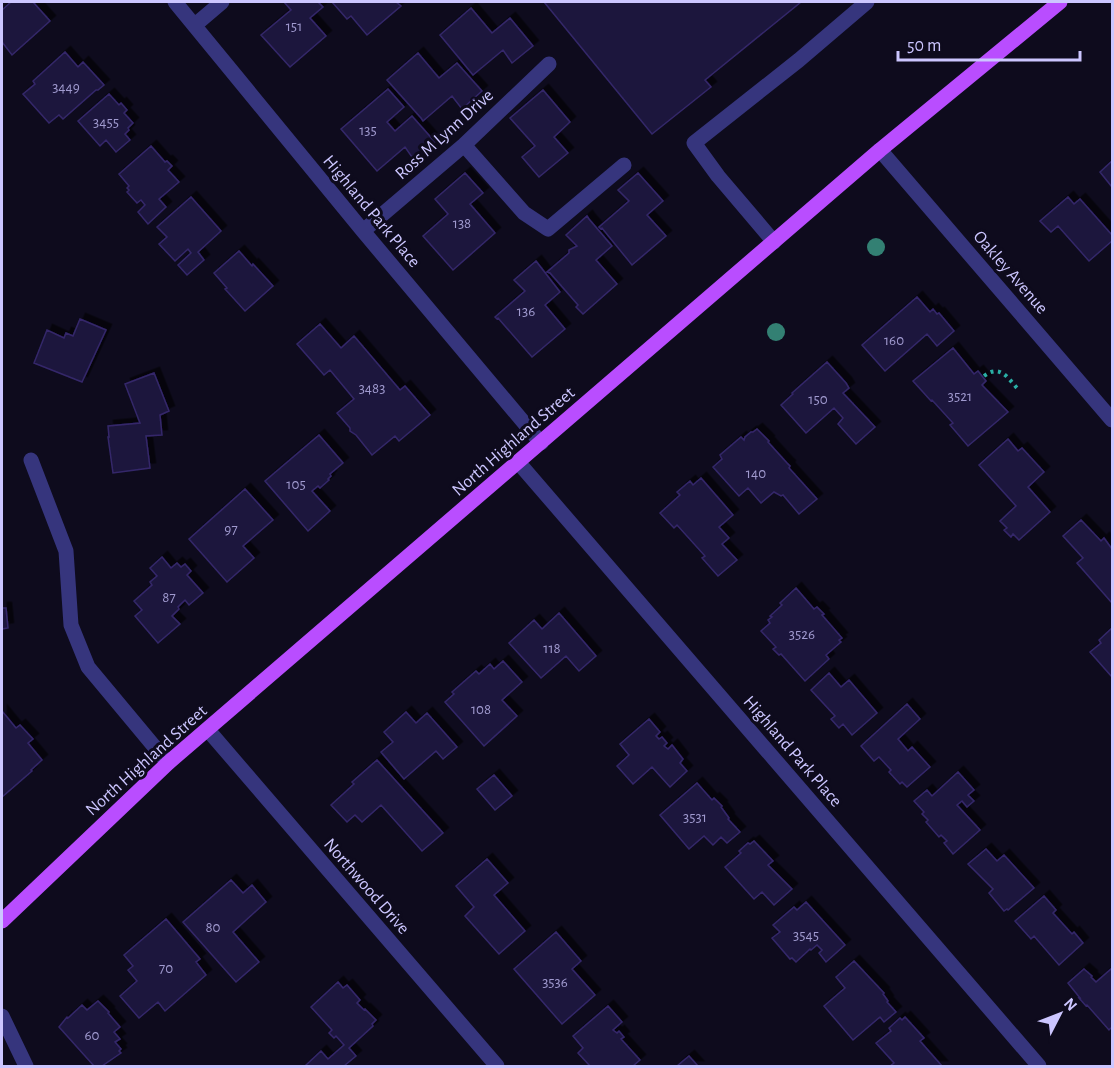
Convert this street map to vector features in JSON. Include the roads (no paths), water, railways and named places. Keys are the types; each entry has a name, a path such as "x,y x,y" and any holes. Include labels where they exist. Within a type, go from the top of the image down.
{"main road":[{"name":"North Highland Street","path":"2,921 168,763 880,150 1060,2"}],"street":[{"name":"Highland Park Place","path":"175,2 541,443"},
{"path":"195,25 222,2"},
{"path":"774,242 718,176 694,143 800,60 867,2"},
{"name":"Ross M Lynn Drive","path":"363,231 464,145 549,64"},
{"path":"464,145 524,213 548,229 624,165"},
{"name":"Oakley Avenue","path":"880,150 1113,420"},
{"path":"31,460 66,550 71,625 88,667 168,763"},
{"name":"Highland Park Place","path":"519,462 1039,1066"},
{"name":"Northwood Drive","path":"208,730 497,1066"},
{"path":"2,1016 26,1066"}]}
